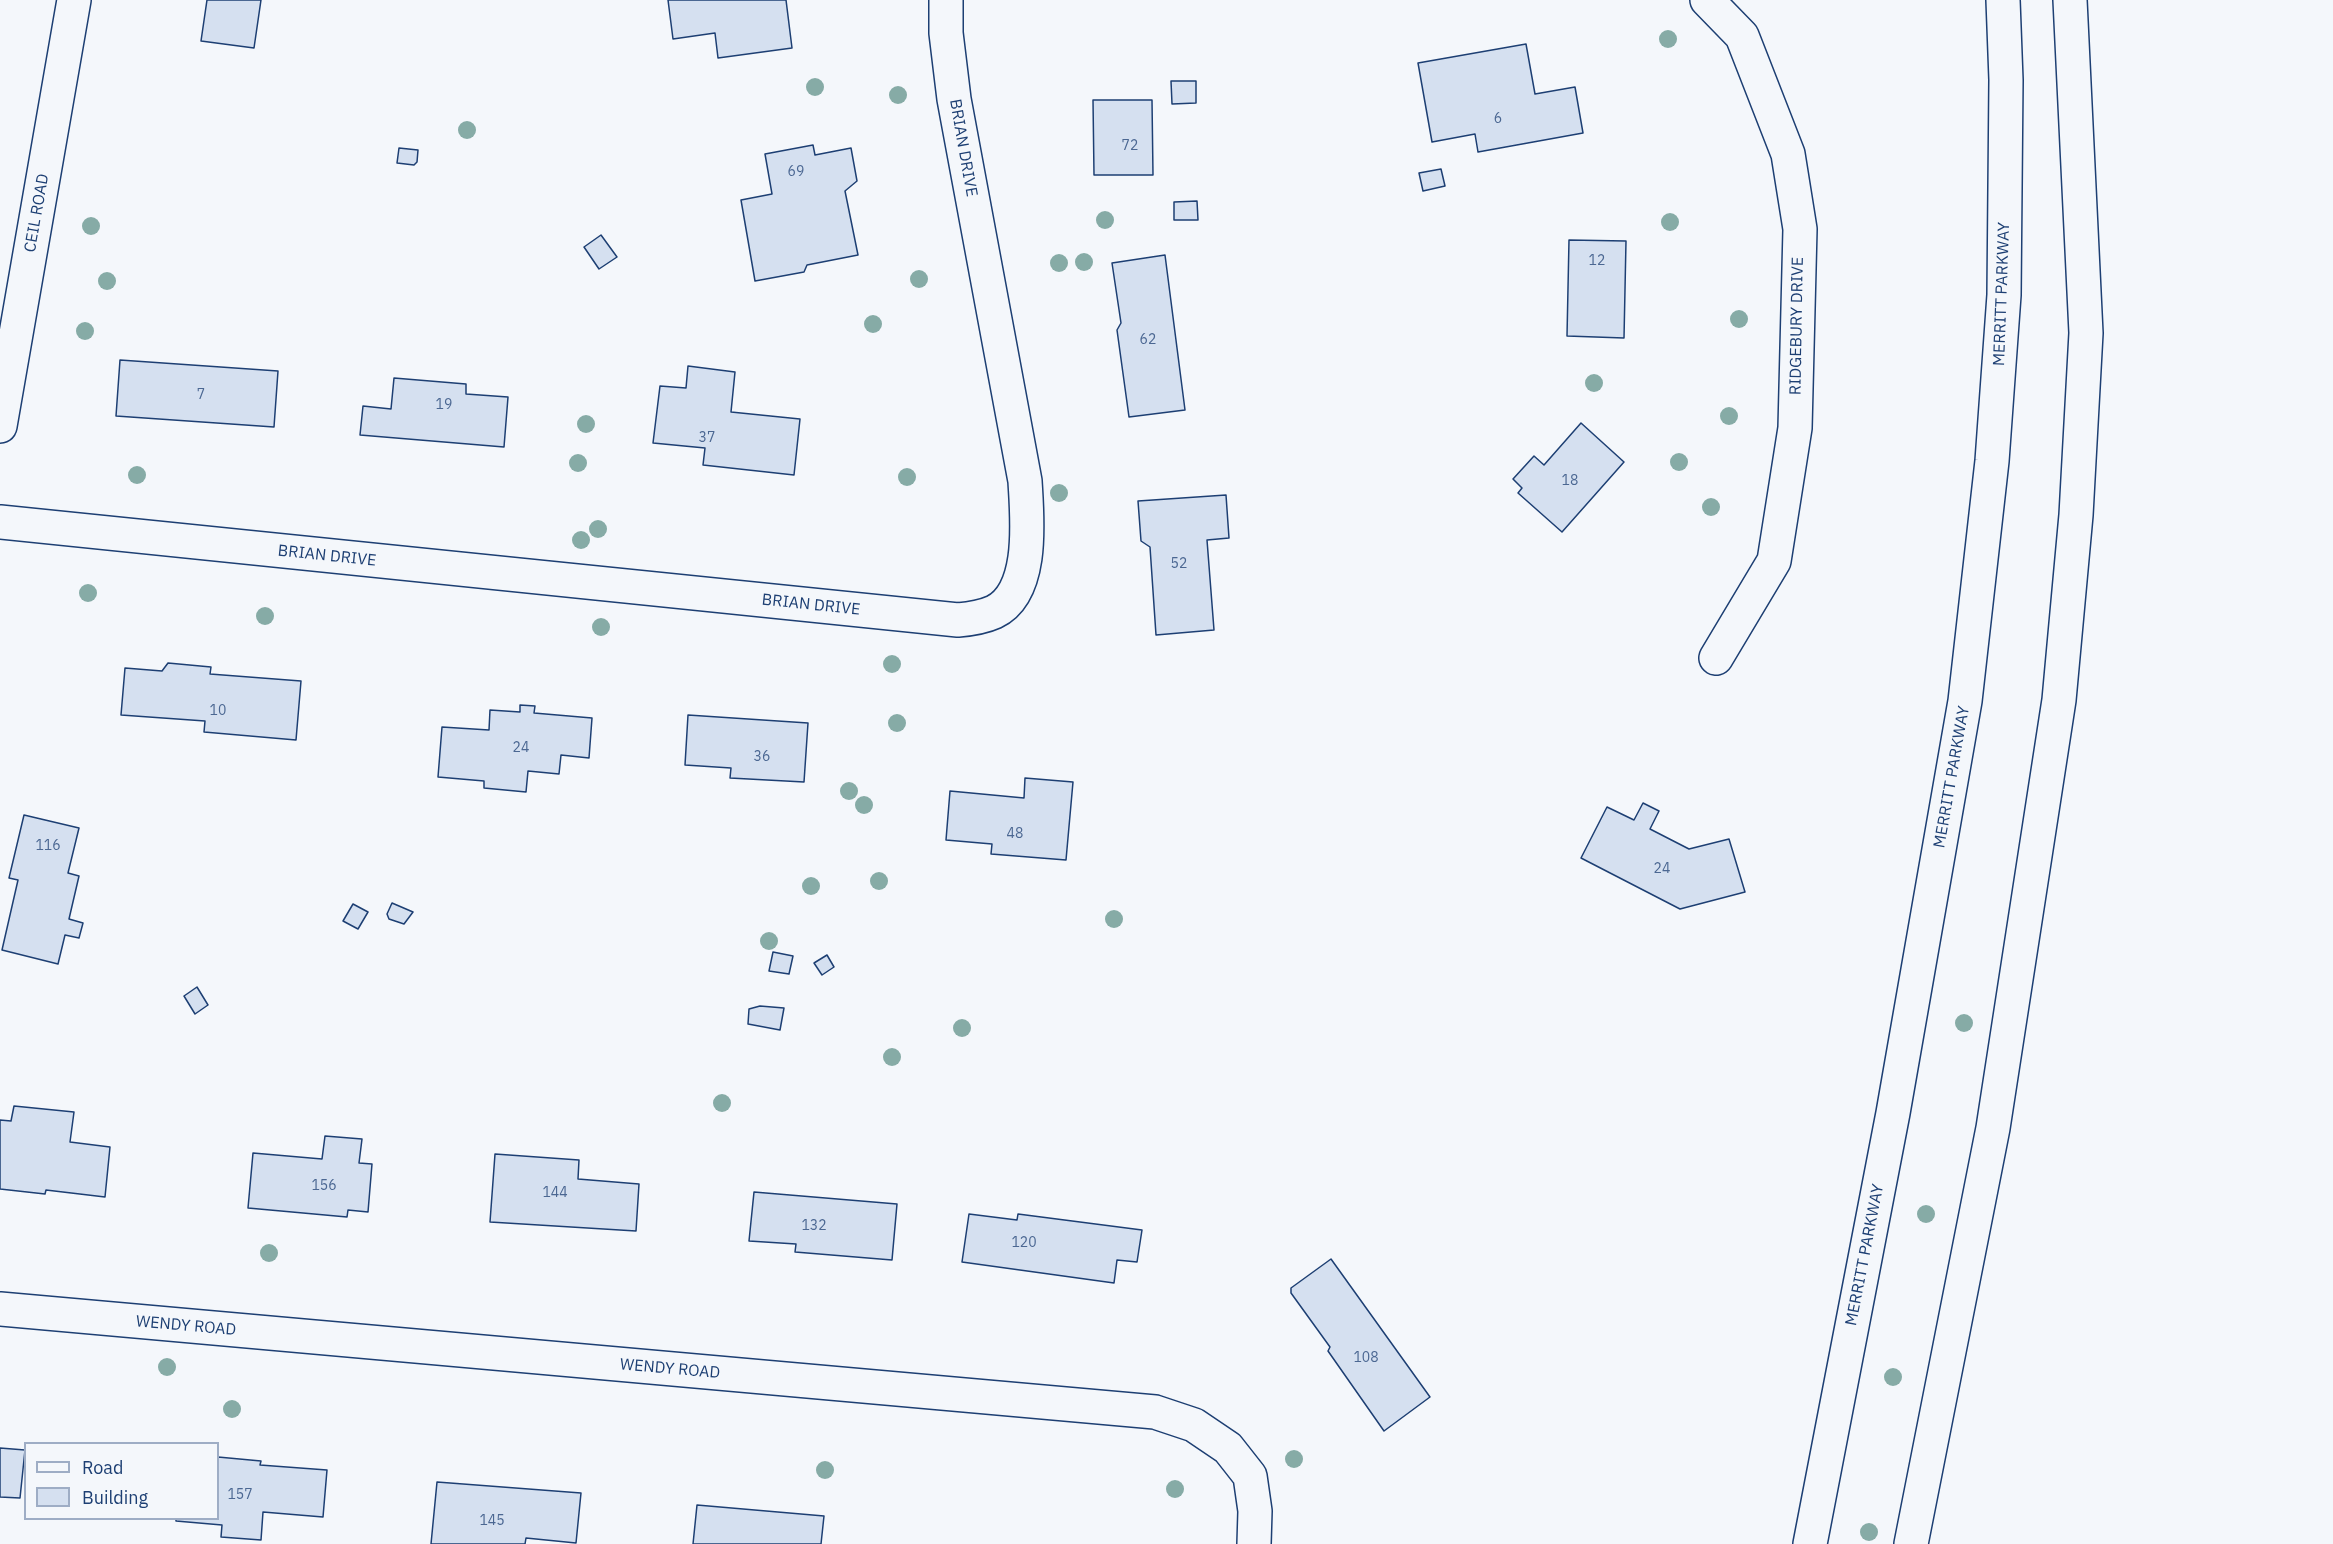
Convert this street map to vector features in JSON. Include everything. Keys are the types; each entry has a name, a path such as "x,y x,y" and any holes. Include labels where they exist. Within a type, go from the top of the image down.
{"main road":[{"name":"CEIL ROAD","path":"0,426 74,0"},
{"name":"BRIAN DRIVE","path":"0,522 958,620 976,618 997,611 1014,594 1026,559 1028,530 1024,481 954,99 946,33 946,0"},
{"name":"RIDGEBURY DRIVE","path":"1707,0 1742,36 1788,154 1800,229 1795,428 1774,561 1716,658"},
{"name":"MERRITT PARKWAY","path":"1810,1544 1893,1113 1965,701 1992,461 2004,295 2006,80 2003,0"},
{"path":"1912,1542 1993,1128 2059,700 2076,515 2086,333 2070,0"},
{"name":"WENDY ROAD","path":"0,1309 1155,1412 1194,1425 1228,1448 1250,1476 1255,1511 1254,1544"}],"building":[{"path":"207,0 261,0 254,48 201,41"},
{"path":"668,0 786,0 792,48 718,58 715,33 673,39"},
{"path":"1526,44 1535,94 1575,87 1583,133 1478,152 1475,134 1432,142 1418,63"},
{"path":"1171,81 1196,81 1196,103 1172,104"},
{"path":"1093,100 1152,100 1153,175 1094,175"},
{"path":"813,145 815,155 851,148 857,181 845,191 858,255 807,265 804,272 755,281 741,200 772,194 765,154"},
{"path":"399,148 418,150 417,162 414,165 397,163"},
{"path":"1441,169 1445,186 1423,191 1419,173"},
{"path":"1197,201 1198,220 1174,220 1174,202"},
{"path":"601,235 617,257 599,269 584,247"},
{"path":"1569,240 1626,241 1624,338 1567,336"},
{"path":"1165,255 1185,410 1129,417 1117,330 1121,323 1112,263"},
{"path":"120,360 278,371 274,427 116,416"},
{"path":"688,366 735,372 731,412 800,419 794,475 703,465 705,448 653,443 660,386 686,388"},
{"path":"394,378 466,384 466,394 508,397 504,447 360,435 363,406 391,409"},
{"path":"1581,423 1624,462 1562,532 1518,493 1522,488 1513,479 1534,456 1544,465"},
{"path":"1226,495 1229,538 1207,540 1214,630 1156,635 1150,547 1141,541 1138,501"},
{"path":"168,663 211,667 210,674 301,681 296,740 204,732 205,721 121,715 125,668 162,671"},
{"path":"520,705 535,706 534,713 592,718 589,758 561,755 559,774 528,771 526,792 484,788 484,781 438,777 442,727 489,730 490,710 520,712"},
{"path":"688,715 808,723 804,782 730,778 731,768 685,765"},
{"path":"1025,778 1073,782 1066,860 991,854 992,844 946,840 950,791 1024,798"},
{"path":"1643,803 1659,811 1650,829 1689,849 1729,839 1745,892 1680,909 1581,858 1607,807 1634,820"},
{"path":"24,815 79,828 68,873 79,876 69,919 83,923 79,938 65,935 58,964 2,950 18,880 9,878"},
{"path":"392,903 413,912 404,924 389,919 387,914"},
{"path":"353,904 368,912 358,929 343,921"},
{"path":"773,952 793,956 789,974 769,971"},
{"path":"827,955 834,967 822,975 814,963"},
{"path":"197,987 208,1005 195,1014 184,996"},
{"path":"760,1006 784,1008 780,1030 748,1024 749,1009"},
{"path":"14,1106 74,1112 70,1142 110,1147 105,1197 46,1190 45,1194 0,1189 0,1120 11,1121"},
{"path":"325,1136 362,1139 359,1163 372,1164 368,1212 348,1210 347,1217 248,1208 253,1153 322,1159"},
{"path":"495,1154 579,1160 578,1179 639,1184 636,1231 490,1222"},
{"path":"754,1192 897,1204 892,1260 795,1252 796,1244 749,1241"},
{"path":"969,1214 1017,1220 1018,1214 1142,1230 1137,1262 1117,1260 1114,1283 962,1262"},
{"path":"1331,1259 1430,1397 1384,1431 1328,1351 1330,1347 1291,1293 1291,1288"},
{"path":"0,1448 24,1450 20,1498 0,1497"},
{"path":"219,1457 261,1461 260,1465 327,1470 323,1517 263,1512 261,1540 221,1537 222,1525 176,1521 219,1520"},
{"path":"437,1482 581,1493 576,1543 526,1538 525,1544 431,1544"},
{"path":"697,1505 824,1516 821,1544 693,1544"}]}
